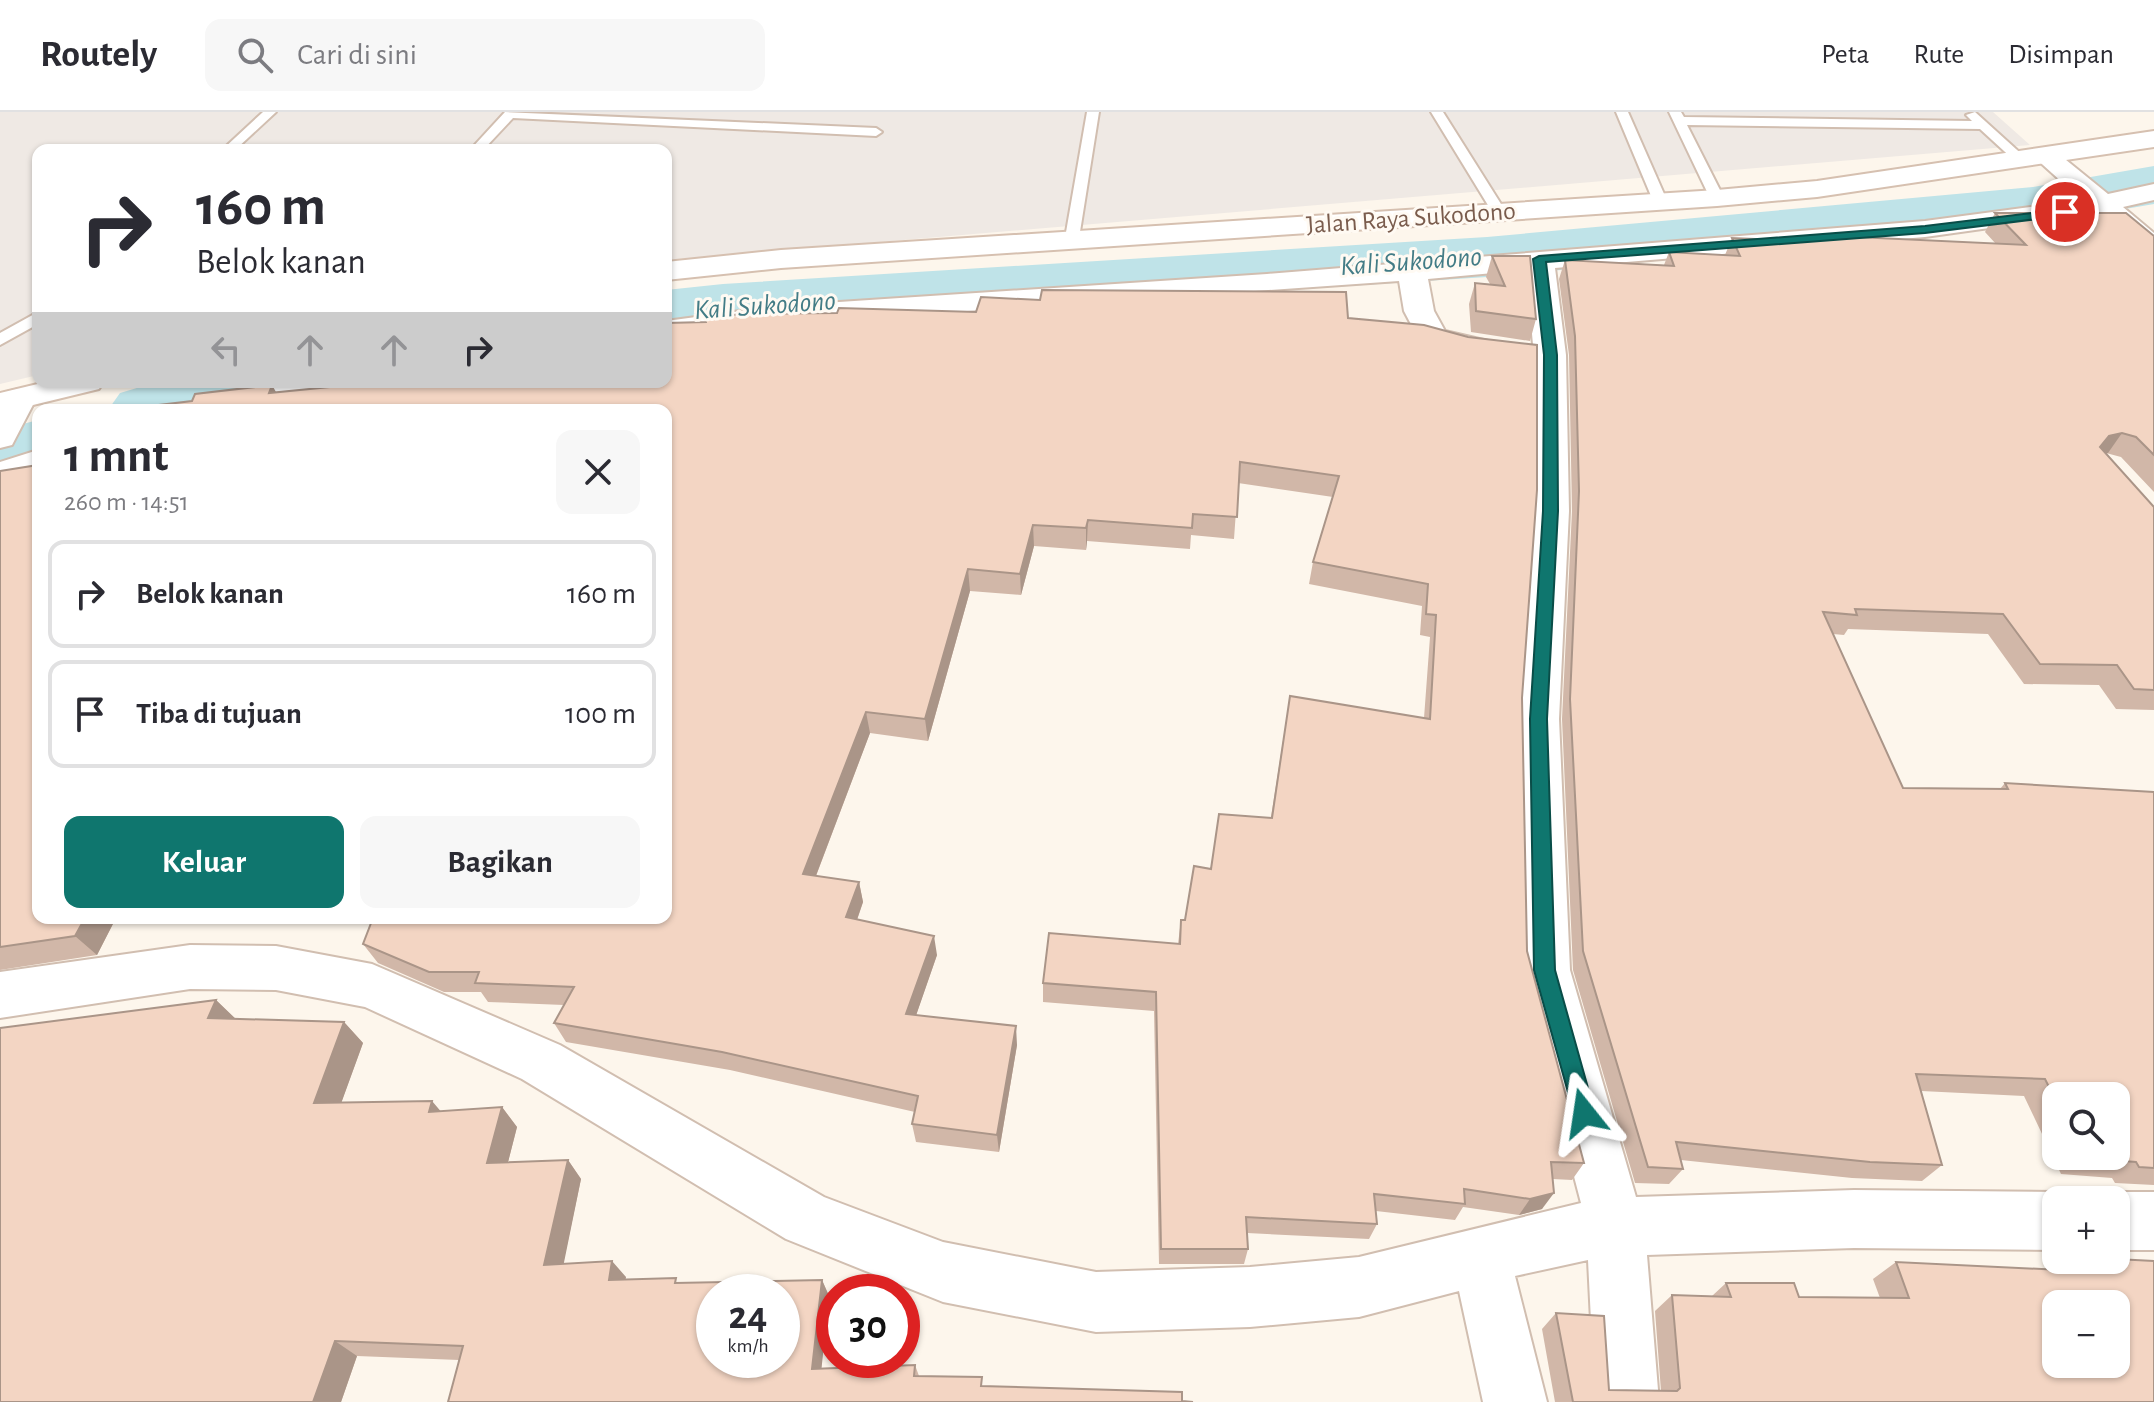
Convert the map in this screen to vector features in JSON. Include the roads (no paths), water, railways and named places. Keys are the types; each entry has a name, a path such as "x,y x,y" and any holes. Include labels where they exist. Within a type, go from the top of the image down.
{"street":[{"name":"Jalan Raya Sukodono","path":"672,270 781,259 1072,238 1661,203 1817,189 2043,161 2154,139"},
{"path":"2043,161 2110,200 2154,247"},
{"path":"672,329 778,315 1412,270 1925,229 2154,192"},
{"path":"2110,200 2154,208"},
{"path":"1539,259 1526,353 1551,511 1538,719 1545,970 1627,1402"},
{"path":"1412,270 1419,311 1433,338 1526,353"},
{"path":"34,404 72,388"},
{"path":"229,404 295,388"},
{"path":"7,415 32,405"},
{"path":"0,473 32,463"},
{"path":"0,995 190,967 276,968 372,986 541,1062 807,1219 943,1272 1096,1302 1250,1297 1359,1287 1593,1231 1854,1219 2042,1221"},
{"path":"2130,1221 2154,1221"},
{"path":"1481,1256 1515,1402"}],"lane":[{"path":"235,144 270,112"},
{"path":"1072,238 1093,112"},
{"path":"1437,112 1499,212"},
{"path":"1622,112 1661,203"},
{"path":"1968,112 1983,125 2043,161"},
{"path":"482,144 511,113 876,132"},
{"path":"1717,198 1678,116 1983,125"},
{"path":"0,340 32,321"}],"waterway":[{"name":"Kali Sukodono","path":"672,311 723,305 1487,257 2033,206 2154,185"},
{"name":"Kali Sukodono","path":"167,404 219,388"},
{"name":"Kali Sukodono","path":"0,456 32,446"}]}
